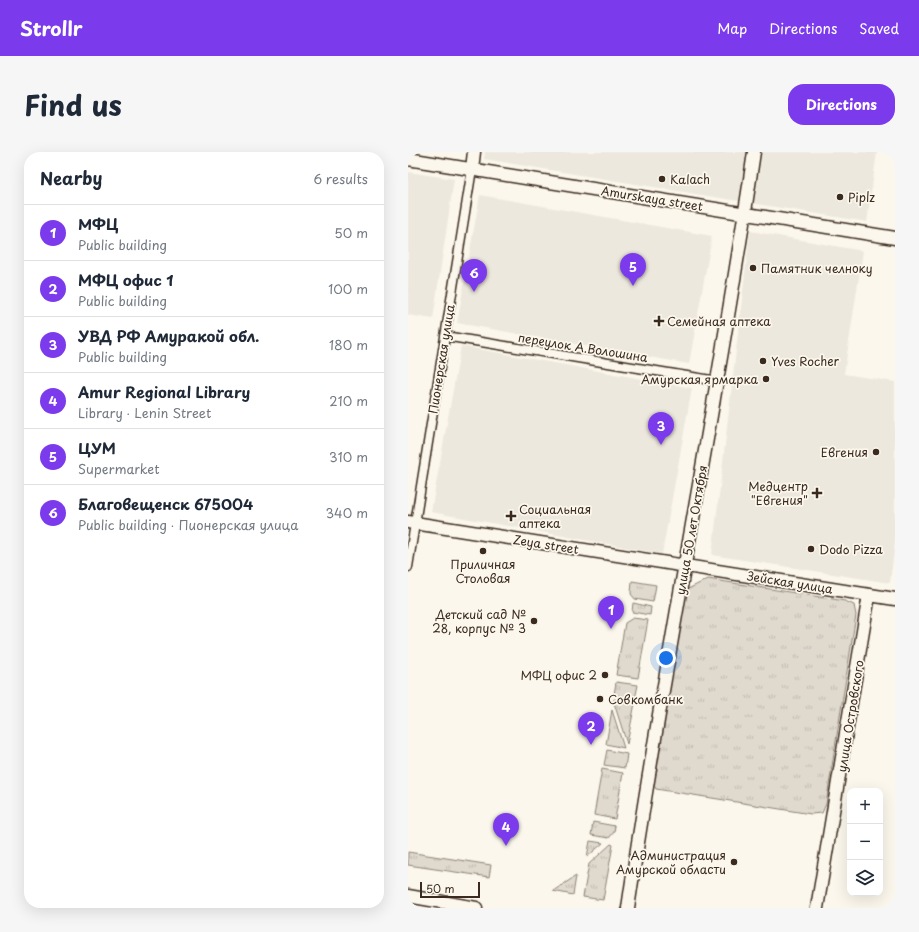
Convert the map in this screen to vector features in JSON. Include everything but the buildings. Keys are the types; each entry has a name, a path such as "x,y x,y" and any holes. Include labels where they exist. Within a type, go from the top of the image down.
{"street":[{"name":"Пионерская улица","path":"408,567 411,523 445,336 474,152"},
{"name":"улица 50 лет Октября","path":"628,908 648,774 718,381 754,152"},
{"name":"Amurskaya street","path":"408,159 895,238"},
{"name":"переулок А.Волошина","path":"445,336 718,381"},
{"name":"Zeya street","path":"411,523 685,565"},
{"name":"Зейская улица","path":"685,565 895,600"},
{"name":"улица Островского","path":"817,908 869,595"},
{"path":"408,896 476,908"}],"shaded area":[{"path":"485,152 877,152 867,222 484,159"},
{"path":"408,172 454,179 433,319 408,315"},
{"path":"480,195 712,236 689,364 457,323"},
{"path":"750,231 863,251 844,374 895,382 895,543 890,583 712,555"},
{"path":"461,346 692,388 662,554 431,512"}],"green space":[{"path":"708,579 845,601 854,605 856,615 826,804 822,813 811,814 656,789 652,782 686,590"},
{"path":"632,581 656,585 653,602 635,599 631,594"},
{"path":"633,603 651,607 650,615 632,612"},
{"path":"633,618 648,620 638,678 616,675 625,623"},
{"path":"616,682 638,685 635,699 614,695"},
{"path":"614,699 635,703 627,744 614,703"},
{"path":"612,710 624,748 606,744"},
{"path":"607,750 627,754 625,768 604,765"},
{"path":"602,769 623,773 615,819 594,815"},
{"path":"593,822 615,826 614,832 609,838 591,835"},
{"path":"590,841 603,843 587,857"},
{"path":"611,844 613,845 603,900 583,897 589,864"},
{"path":"408,852 491,865 489,877 408,865"},
{"path":"576,876 573,895 553,891"}],"place":[{"name":"Kalach","path":"662,179"},
{"name":"Piplz","path":"840,197"},
{"name":"Памятник челноку","path":"753,268"},
{"name":"ЦУМ","path":"633,286"},
{"name":"Благовещенск 675004","path":"474,292"},
{"name":"Семейная аптека","path":"659,321"},
{"name":"Yves Rocher","path":"763,361"},
{"name":"Амурская ярмарка","path":"766,379"},
{"name":"УВД РФ Амуракой обл.","path":"661,445"},
{"name":"Евгения","path":"876,452"},
{"name":"Медцентр \"Евгения\"","path":"817,493"},
{"name":"Социальная аптека","path":"511,516"},
{"name":"Dodo Pizza","path":"811,549"},
{"name":"Приличная Столовая","path":"483,551"},
{"name":"Детский сад № 28, корпус № 3","path":"534,621"},
{"name":"МФЦ","path":"611,629"},
{"name":"МФЦ офис 2","path":"605,675"},
{"name":"Совкомбанк","path":"600,699"},
{"name":"МФЦ офис 1","path":"591,745"},
{"name":"Amur Regional Library","path":"506,846"},
{"name":"Администрация Амурской области","path":"734,862"}]}
